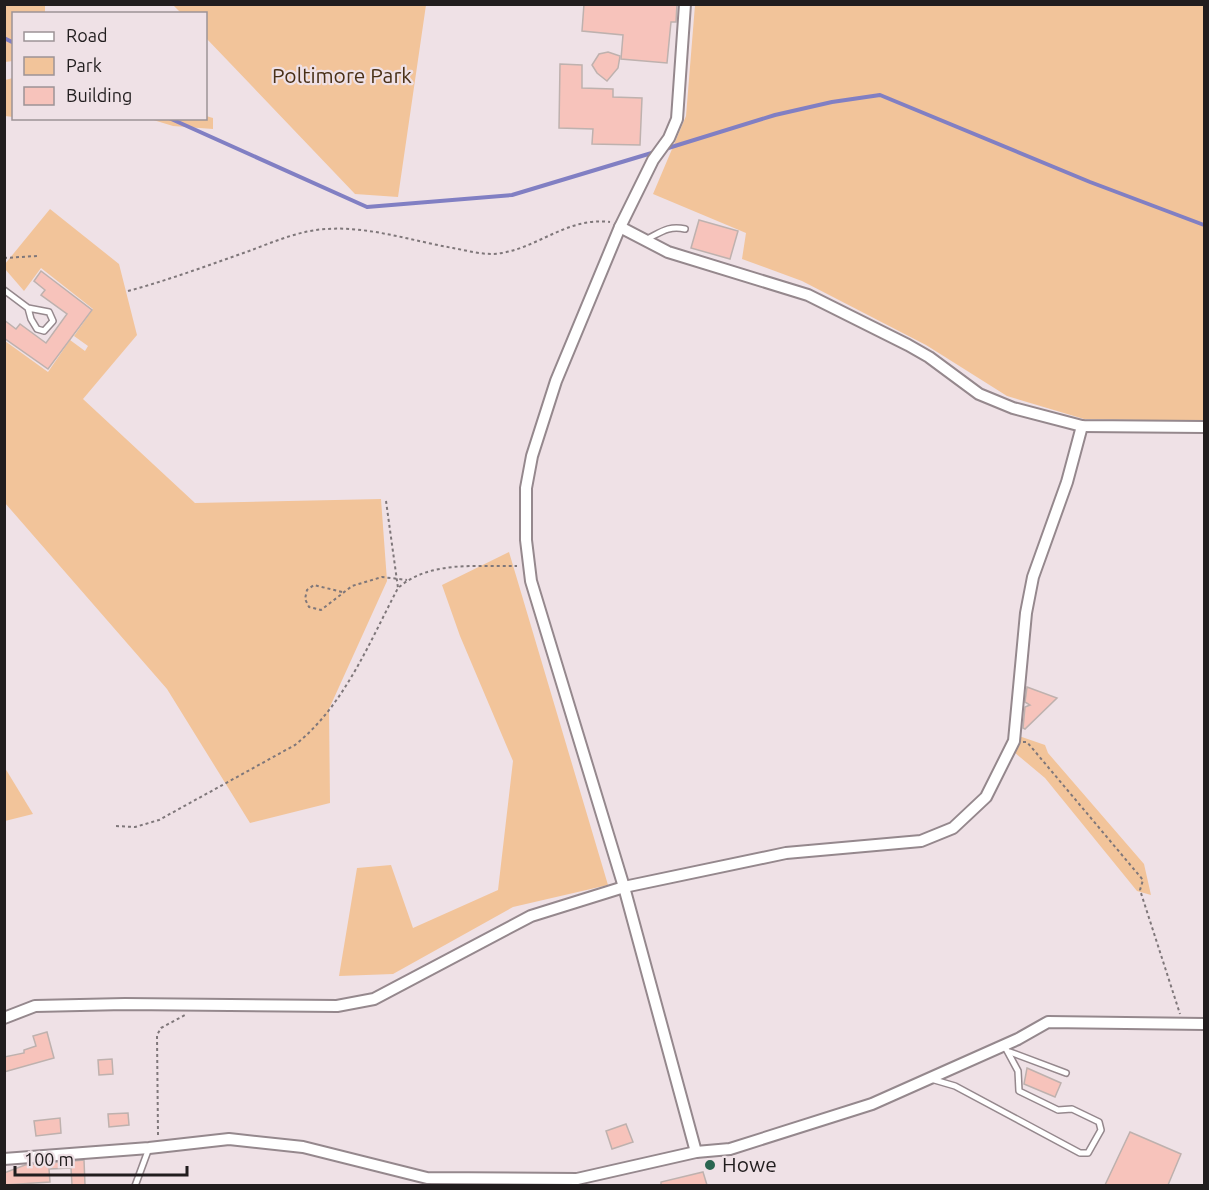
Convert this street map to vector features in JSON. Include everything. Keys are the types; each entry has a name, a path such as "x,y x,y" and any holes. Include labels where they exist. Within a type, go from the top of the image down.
{"street":[{"path":"685,4 677,119 669,138 653,160 620,227 556,381 532,456 526,488 526,540 531,581 624,887 696,1152"},
{"path":"620,227 668,252 808,295 929,357 979,394 1013,408 1082,426 1204,427"},
{"path":"4,1018 35,1006 337,1006 374,999 531,916 624,887 786,853 921,841 953,828 986,797 1014,741 1026,613 1033,578 1067,482 1082,426"},
{"path":"4,1159 154,1148 229,1139 303,1147 427,1178 577,1179 696,1152 730,1149 872,1104 1006,1048 1048,1022 1184,1026 1204,1024"}],"lane":[{"path":"643,240 665,229 675,227 685,229"},
{"path":"4,290 28,308 49,312 54,321 44,331 37,329 28,308"},
{"path":"1006,1048 1066,1073"},
{"path":"930,1078 955,1086 1080,1154 1088,1153 1101,1130 1099,1122 1072,1109 1058,1110 1018,1091 1018,1071 1006,1048"},
{"path":"135,1185 154,1148"}],"path":[{"path":"128,291 159,283 286,238 327,229 358,231 479,253 501,254 524,247 572,224 595,221 609,222 620,227"},
{"path":"4,258 37,256"},
{"path":"386,501 398,588"},
{"path":"116,826 135,827 159,820 295,745 310,733 332,709 398,588 407,580 440,568 529,566"},
{"path":"342,592 314,585 307,590 305,599 312,610 321,610 342,592 371,579 407,580"},
{"path":"1014,741 1027,742 1143,880 1140,890 1184,1026"},
{"path":"154,1148 157,1035 161,1028 192,1012 195,1005"}],"green space":[{"path":"4,5 45,5 45,12 12,12 12,61 5,62"},
{"name":"Poltimore Park","path":"173,5 426,5 398,197 355,194 207,39 207,12 180,12"},
{"path":"695,5 1204,5 1204,421 1084,419 1007,396 926,345 802,281 742,259 746,233 653,194 686,116"},
{"path":"12,78 12,117 5,116 5,80"},
{"path":"207,116 213,118 213,129 173,126 153,120 207,120"},
{"path":"50,209 119,264 137,335 83,399 195,503 381,499 387,581 329,709 330,803 250,823 167,689 5,503 5,341 48,372 70,340 85,351 88,346 74,336 93,309 41,268 24,291 5,269 5,264"},
{"path":"509,552 608,885 513,907 393,974 339,976 357,868 391,865 413,928 498,890 513,761 460,636 442,585"},
{"path":"1016,735 1045,745 1048,753 1144,864 1151,895 1137,891 1045,778 1014,752"},
{"path":"5,768 33,814 5,821"}],"building":[{"path":"584,4 677,4 676,22 671,22 667,63 621,59 623,35 582,31"},
{"path":"608,52 620,56 618,68 607,81 597,73 592,65 599,54"},
{"path":"560,64 582,65 582,88 613,89 613,97 642,98 640,145 592,144 593,129 559,128"},
{"path":"699,220 738,231 730,259 691,248"},
{"path":"41,271 92,310 48,369 4,338 4,320 16,329 20,324 46,343 67,314 41,295 45,290 34,281"},
{"path":"1027,687 1057,698 1025,729 1023,728 1025,707 1030,705 1025,702"},
{"path":"47,1032 54,1058 4,1072 4,1057 24,1053 24,1050 36,1046 33,1036"},
{"path":"112,1059 113,1074 99,1075 98,1060"},
{"path":"1027,1068 1061,1083 1055,1097 1024,1084"},
{"path":"128,1113 129,1125 109,1127 108,1114"},
{"path":"60,1118 61,1133 36,1136 34,1121"},
{"path":"626,1124 633,1142 612,1149 606,1131"},
{"path":"1130,1132 1181,1154 1168,1185 1105,1185"},
{"path":"84,1160 85,1185 72,1185 71,1168 49,1169 50,1182 4,1185 4,1173 25,1165"},
{"path":"703,1172 707,1185 661,1185 661,1182"}],"waterway":[{"path":"4,38 12,42"},
{"path":"665,149 775,115 832,102 880,95 1090,182 1204,225"},
{"path":"173,120 367,207 512,195 655,152"}],"place":[{"name":"Howe","path":"710,1165"}]}
